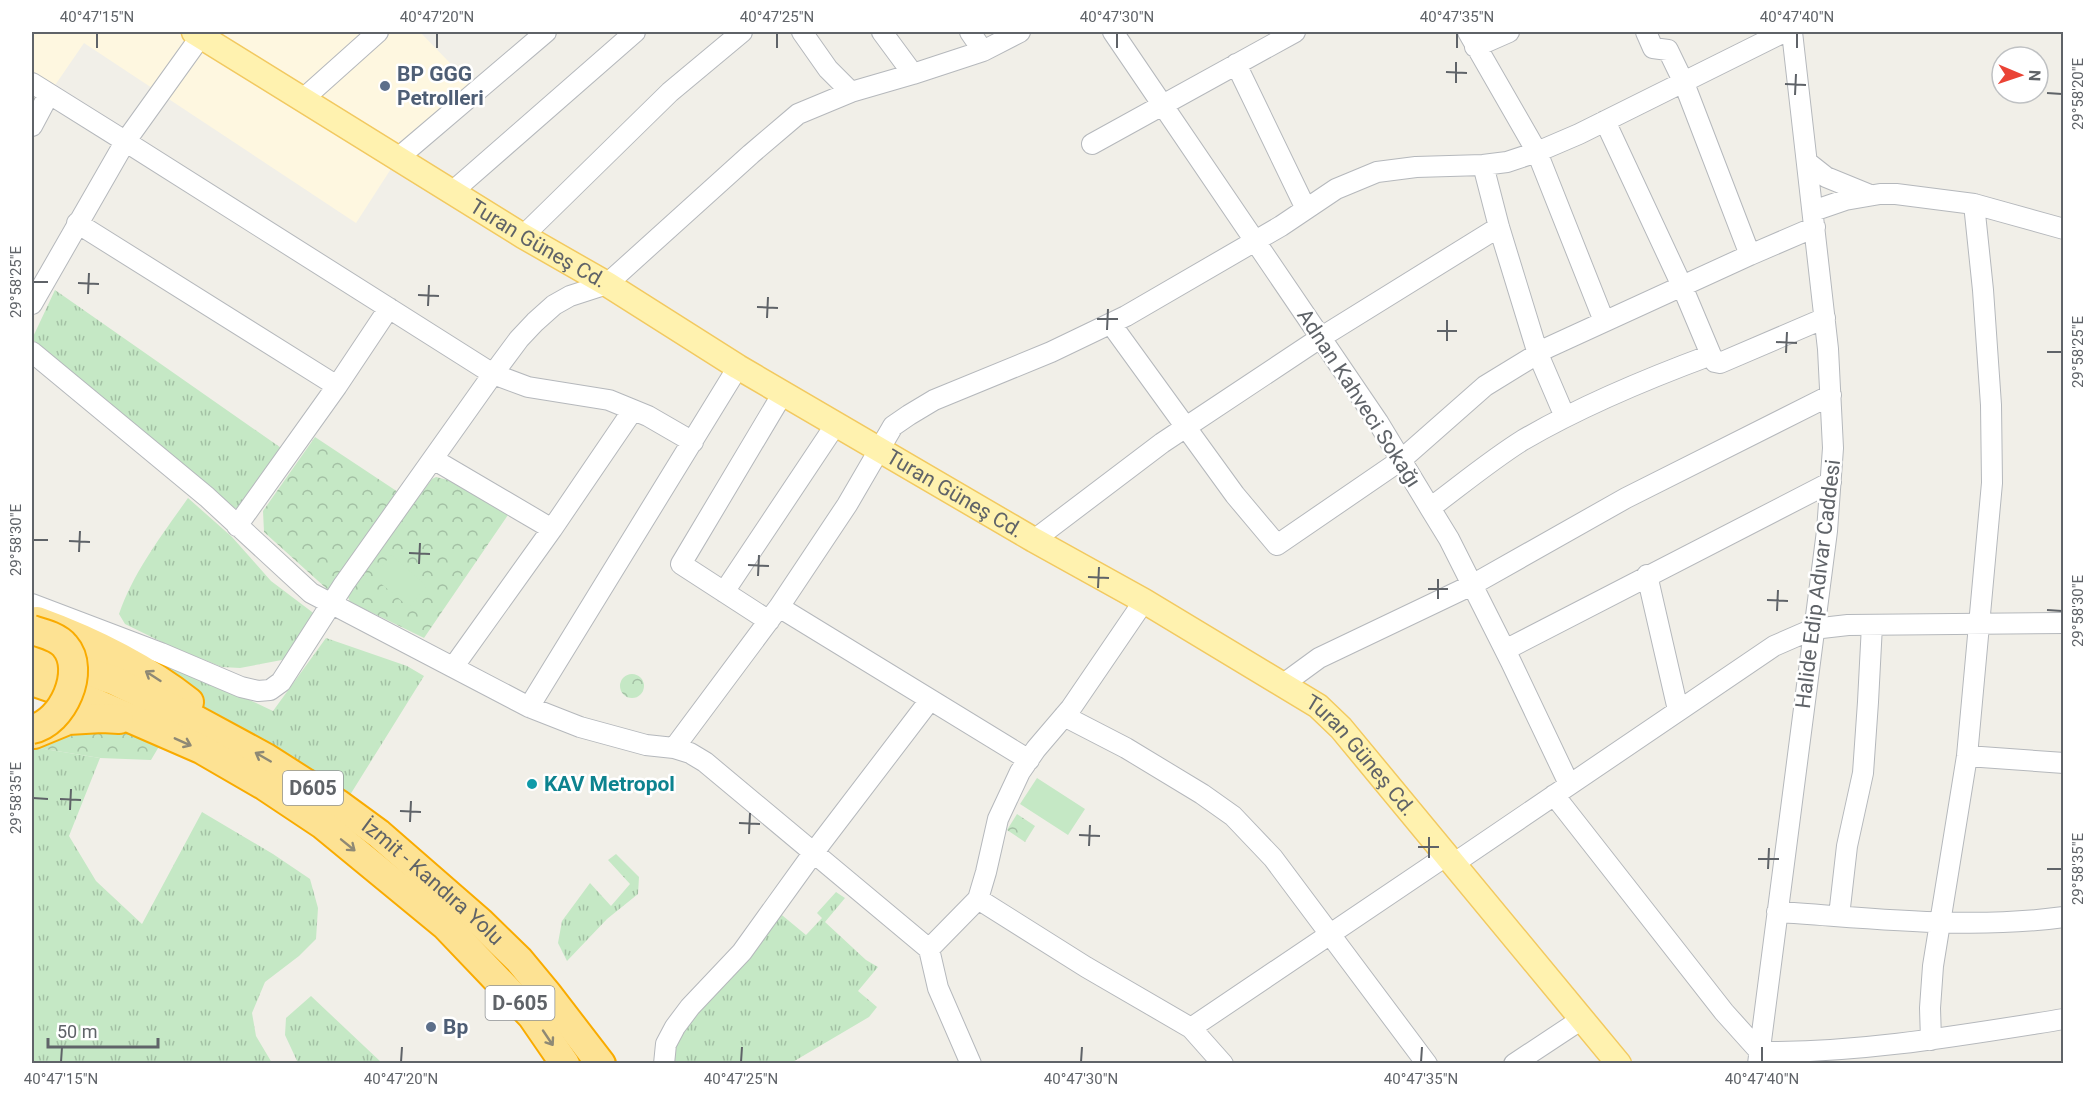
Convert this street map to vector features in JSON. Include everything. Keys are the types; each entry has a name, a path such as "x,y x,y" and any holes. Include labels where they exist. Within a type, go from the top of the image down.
{"highway":[{"path":"32,619 72,634 129,661 172,689 231,739"},
{"path":"32,630 56,639 65,646 72,660 67,699 60,711 44,725 32,729"},
{"name":"İzmit - Kandıra Yolu","path":"32,653 113,680 266,758 338,804 379,834 480,922 519,960 601,1064"},
{"name":"İzmit - Kandıra Yolu","path":"32,681 93,702 201,749 265,786 314,819 446,926 532,1016 565,1064"},
{"path":"32,734 68,720 102,718 138,722"}],"main road":[{"name":"Turan Güneş Cd.","path":"198,34 523,236 607,284 738,367 1034,540 1144,601 1318,706 1341,728 1619,1064"}],"street":[{"path":"302,100 378,32"},
{"path":"398,158 546,32"},
{"path":"452,192 635,32"},
{"path":"523,236 670,92 742,32"},
{"path":"802,32 828,69 850,92"},
{"path":"882,32 913,74"},
{"path":"970,32 983,51"},
{"path":"32,604 161,653 241,687 258,691 270,690 281,682 331,604 493,374 519,339 554,305 570,296 607,284 798,114 850,92 983,51 1020,32"},
{"name":"Adnan Kahveci Sokağı","path":"1113,32 1378,422 1449,539 1505,650 1562,790 1759,1058"},
{"path":"1092,144 1295,32"},
{"path":"1509,32 1472,39 1537,152 1604,321"},
{"path":"1646,32 1653,48 1668,50 1684,82 1750,255"},
{"path":"674,748 774,614 847,505 893,426 934,400 1051,352 1111,324 1254,242 1336,189 1377,172 1416,167 1507,162 1537,152 1605,121 1784,32"},
{"name":"Halide Edip Adıvar Caddesi","path":"1759,1058 1827,531 1833,448 1825,318 1792,32"},
{"path":"32,304 125,142 198,34"},
{"path":"1236,64 1306,209"},
{"path":"32,83 493,374 528,387 609,400 648,416 693,442"},
{"path":"32,126 49,94"},
{"path":"1605,121 1715,362 1720,363 1825,318"},
{"path":"1807,162 1826,177 1869,195"},
{"path":"1483,165 1499,227 1538,354 1565,417"},
{"path":"1111,324 1235,495 1277,545 1401,460 1485,386 1538,354 1604,321 1750,255 1845,200 1869,195 1896,194 1974,204 2064,229"},
{"path":"1931,1040 1930,1008 1939,922 1967,756 1993,459 1983,290 1974,204"},
{"path":"77,223 337,386"},
{"path":"1034,540 1186,427 1320,338 1499,227"},
{"path":"237,526 337,386 389,308"},
{"path":"32,352 131,433 311,593 529,707 580,727 646,745 674,748 690,753 705,762 929,950 938,988 971,1064"},
{"path":"1430,508 1521,442 1565,417 1646,379 1712,355"},
{"path":"529,707 738,367"},
{"path":"783,393 681,564 724,592 774,614 930,700 1029,760"},
{"path":"1282,685 1319,658 1472,585 1626,498 1831,395"},
{"path":"454,666 552,529 633,410"},
{"path":"724,592 836,424"},
{"path":"433,459 552,529"},
{"path":"1505,650 1831,482"},
{"path":"1647,575 1678,710"},
{"path":"929,950 978,899 998,819 1020,772 1065,716 1144,601"},
{"path":"1191,1028 1329,934 1562,790 1774,646 1814,629 1848,625 2064,623"},
{"path":"1839,916 1847,846 1863,773 1872,625"},
{"path":"664,1064 666,1044 675,1027 690,1007 742,952 814,852 930,700"},
{"path":"1065,716 1126,748 1202,794 1233,816 1274,858 1427,1064"},
{"path":"1967,756 2064,763"},
{"path":"978,899 1086,967 1191,1028 1222,1064"},
{"path":"1777,912 1939,922 2024,922 2064,917"},
{"path":"1514,1064 1582,1019"},
{"path":"1759,1058 1787,1052 1931,1040 2064,1019"}],"shaded area":[{"path":"32,32 420,32 477,91 398,158 356,223 84,43 49,94 32,126"}],"green space":[{"path":"55,290 284,450 241,508 228,505 32,339"},
{"path":"315,437 398,492 333,587 327,589 264,532 263,511"},
{"path":"436,477 448,480 510,512 424,638 350,602 348,597 350,590 432,479"},
{"path":"188,498 232,537 271,581 316,615 287,659 240,668 222,667 170,646 125,624 119,614 132,583"},
{"path":"391,555 427,586 409,607 373,577"},
{"path":"326,638 407,666 424,676 350,795 256,735 204,707 159,677 149,657 211,682 273,711"},
{"path":"632,674 641,677 644,686 641,695 632,698 623,695 620,686 623,677"},
{"path":"103,720 164,738 151,760 100,758 32,747"},
{"path":"32,747 100,758 69,836 96,881 142,924 202,812 310,879 318,908 316,939 299,956 265,982 252,1013 256,1036 272,1063 32,1063"},
{"path":"1037,778 1085,809 1068,835 1020,804"},
{"path":"1017,814 1035,826 1025,842 1007,830"},
{"path":"616,854 639,877 638,894 607,919 567,961 558,943 562,921 590,883 611,906 630,884 608,860"},
{"path":"836,892 845,898 825,922 866,960 878,967 858,991 877,1007 869,1017 791,1063 675,1063 674,1048 679,1035 723,983 743,966 777,911 806,935 822,918 817,913"},
{"path":"311,996 382,1063 298,1063 285,1035 286,1018"}],"place":[{"name":"BP GGG Petrolleri","path":"385,86"},
{"name":"KAV Metropol","path":"532,784"},
{"name":"Bp","path":"431,1027"}]}
